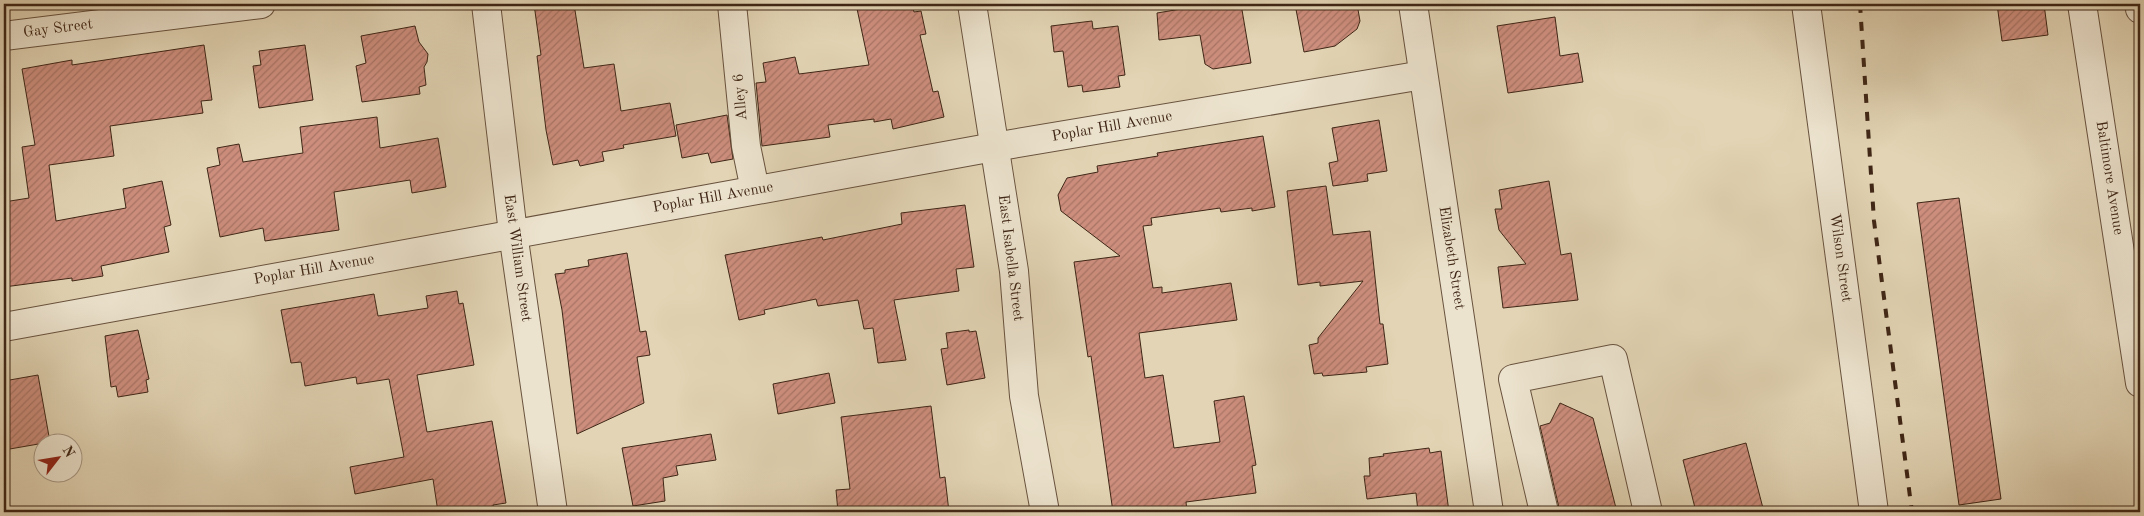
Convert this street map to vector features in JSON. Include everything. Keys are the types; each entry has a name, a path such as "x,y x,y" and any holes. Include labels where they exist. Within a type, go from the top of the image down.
{"street":[{"name":"Gay Street","path":"4,36 249,4"},
{"name":"East William Street","path":"486,4 513,233 553,512"},
{"name":"Alley 6","path":"732,4 746,146 755,190"},
{"name":"East Isabella Street","path":"972,4 1014,271 1024,396 1045,512"},
{"name":"Elizabeth Street","path":"1413,4 1489,512"},
{"name":"Wilson Street","path":"1806,4 1874,512"},
{"name":"Baltimore Avenue","path":"2082,4 2140,383"},
{"path":"2140,4 2140,9"},
{"name":"Poplar Hill Avenue","path":"4,327 994,147 1423,75"},
{"path":"1544,512 1512,379 1614,359 1648,512"}],"building":[{"path":"534,4 574,4 584,68 614,64 621,111 670,103 676,136 623,145 624,148 602,152 604,161 580,166 578,160 553,165 546,130 537,56 541,55"},
{"path":"856,4 912,4 914,12 921,11 926,34 920,35 933,92 938,91 944,117 893,129 891,119 874,122 874,119 828,125 830,137 762,146 756,83 766,82 763,63 795,57 799,74 869,65"},
{"path":"1211,4 1241,4 1251,63 1213,69 1205,64 1200,35 1159,40 1157,13"},
{"path":"1295,4 1357,4 1360,21 1357,29 1335,46 1304,52"},
{"path":"1997,4 2044,4 2048,35 2002,41"},
{"path":"1555,17 1560,56 1578,53 1583,82 1508,93 1497,26"},
{"path":"1092,21 1093,29 1118,26 1125,75 1118,76 1120,87 1083,92 1082,85 1068,87 1063,51 1054,52 1051,26"},
{"path":"415,26 419,42 428,54 424,67 426,85 419,87 420,94 362,102 356,66 366,63 361,36"},
{"path":"204,45 212,100 201,101 203,113 110,126 114,156 49,165 56,221 126,208 123,189 162,181 171,225 164,227 169,252 101,266 103,276 72,281 72,278 4,287 4,202 29,198 22,147 35,145 22,69 72,60 72,65"},
{"path":"305,45 313,100 259,108 253,66 261,65 259,51"},
{"path":"727,115 733,159 711,163 708,153 682,158 676,125"},
{"path":"377,117 380,148 438,138 446,187 412,193 410,180 334,192 339,230 265,241 263,228 220,237 207,168 220,165 217,148 239,144 243,162 303,153 300,127"},
{"path":"1379,120 1387,171 1367,174 1368,181 1333,186 1329,163 1338,161 1332,128"},
{"path":"1263,136 1275,207 1252,211 1252,208 1221,212 1220,208 1151,218 1152,225 1143,226 1153,288 1162,287 1162,293 1231,283 1237,320 1139,333 1145,378 1163,375 1174,448 1220,442 1214,401 1244,396 1256,465 1252,466 1256,493 1186,502 1187,512 1113,512 1091,356 1088,357 1074,262 1120,256 1061,211 1058,195 1067,178 1098,172 1097,166 1158,156 1157,153"},
{"path":"1549,181 1561,255 1571,253 1578,300 1503,308 1498,267 1526,264 1499,230 1495,209 1502,209 1499,190"},
{"path":"1326,186 1333,235 1370,231 1380,324 1383,324 1388,364 1366,367 1367,372 1323,376 1322,373 1314,374 1309,345 1318,343 1318,338 1363,281 1320,286 1320,282 1298,285 1287,191"},
{"path":"1959,198 2001,499 1959,505 1917,203"},
{"path":"965,205 974,267 956,269 959,291 894,300 906,360 878,363 873,328 864,329 858,300 818,306 816,299 764,310 765,314 739,320 725,255 822,237 823,240 902,224 901,213"},
{"path":"627,253 640,332 646,331 650,355 637,357 644,403 577,434 562,310 555,274 565,273 565,270 589,266 588,260"},
{"path":"457,291 459,304 463,303 474,365 417,375 427,432 492,421 506,503 493,505 494,512 438,512 433,479 355,494 350,467 404,457 389,379 357,384 356,377 305,386 301,362 291,363 281,310 374,294 378,316 428,308 426,296"},
{"path":"138,330 149,379 146,380 148,392 118,397 116,386 111,387 105,336"},
{"path":"969,330 969,332 976,331 985,378 947,385 941,349 948,348 946,333"},
{"path":"829,373 835,403 778,414 773,384"},
{"path":"38,375 49,434 32,434 32,445 4,450 4,381"},
{"path":"1560,403 1593,418 1617,512 1560,512 1540,426 1550,423"},
{"path":"931,406 940,478 945,477 949,512 838,512 836,490 850,489 841,417"},
{"path":"711,434 716,460 676,466 678,475 663,478 665,501 633,506 622,448"},
{"path":"1746,443 1764,512 1696,512 1683,460"},
{"path":"1429,448 1430,453 1441,451 1449,512 1418,512 1416,493 1367,499 1364,476 1370,476 1369,458 1384,456 1383,454"}],"railway":[{"path":"1860,4 1874,221 1912,512"}]}
